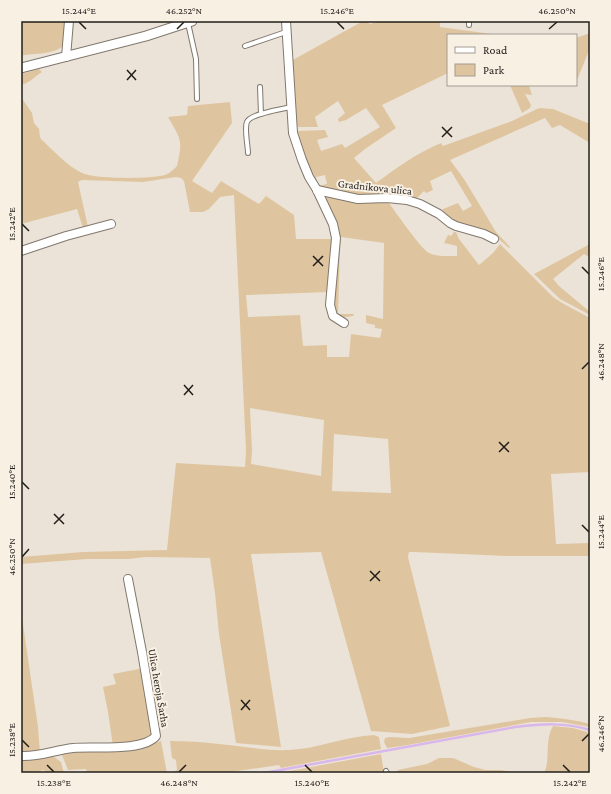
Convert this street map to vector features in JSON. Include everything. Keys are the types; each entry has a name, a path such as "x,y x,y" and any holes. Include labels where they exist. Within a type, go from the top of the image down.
{"street":[{"path":"66,57 69,21"},
{"path":"286,21 293,133 309,177 317,190 333,224 336,238 330,295 331,313 344,323"},
{"path":"21,68 146,36 190,22"},
{"name":"Gradnikova ulica","path":"317,190 358,199 387,198 408,200 420,204 439,214 456,226 484,234 494,239"},
{"path":"21,251 66,236 111,224"},
{"name":"Ulica heroja Šarha","path":"21,756 31,757 72,748 111,748 136,745 148,742 156,736 128,578"}],"lane":[{"path":"190,22 196,59 196,99"},
{"path":"244,46 286,32"},
{"path":"260,88 261,114"},
{"path":"248,153 246,123 249,118 291,107"}],"green space":[{"path":"21,21 65,21 64,45 55,51 21,56"},
{"path":"363,21 370,24 380,21 440,21 440,27 492,34 447,34 447,73 382,105 396,128 354,158 376,183 407,161 432,147 441,143 443,146 512,121 539,108 553,109 590,124 590,143 560,125 552,128 545,118 450,160 464,179 496,232 510,247 509,248 495,236 471,226 455,223 442,212 443,209 458,203 463,211 472,206 451,171 430,181 433,190 426,193 424,191 416,199 364,197 318,186 327,184 325,175 316,177 317,182 315,182 296,136 298,131 325,130 328,137 317,140 321,151 342,144 345,148 380,127 366,108 346,120 339,122 338,119 345,113 338,101 315,117 318,127 299,127 295,124 291,61"},
{"path":"590,33 590,48 577,80 577,38"},
{"path":"39,69 42,72 21,85 21,74"},
{"path":"510,86 529,86 532,95 525,94 531,105 530,108 522,113"},
{"path":"21,97 32,113 34,123 39,129 41,139 73,168 79,172 92,176 125,178 165,175 177,166 180,140 168,117 187,115 188,106 230,102 232,123 192,181 212,193 221,181 259,204 266,196 294,215 296,239 334,239 329,292 246,295 248,317 300,315 303,346 327,345 327,357 349,357 351,334 380,338 382,329 375,328 375,325 366,323 366,315 383,319 384,243 341,237 338,314 354,314 353,316 340,318 333,309 338,234 323,195 387,200 425,250 435,255 457,256 457,246 444,243 448,235 451,236 454,232 456,232 459,239 479,265 493,253 500,244 553,297 590,318 590,472 551,474 556,544 590,543 590,556 507,556 409,552 408,557 450,726 412,734 371,731 321,552 251,554 281,747 236,743 219,634 210,558 146,557 128,559 87,559 21,564 21,557 83,552 167,550 176,463 245,467 246,451 234,195 220,197 209,209 203,212 190,212 184,181 181,178 176,177 143,182 82,180 78,182 88,227 83,228 77,209 21,224","holes":["250,408 324,420 321,476 251,464 252,451","334,434 388,439 391,493 332,491"]},
{"path":"590,244 589,257 584,254 553,279 559,286 590,312 590,315 560,299 534,274"},
{"path":"21,611 38,727 40,753 21,755"},
{"path":"144,668 154,726 151,738 113,746 103,687 116,684 113,674"},
{"path":"546,717 568,719 590,724 590,727 562,722 531,722 402,746 387,748 384,742 385,738 390,737 409,738 530,718"},
{"path":"553,726 573,728 590,733 590,773 544,773 547,762 550,732"},
{"path":"374,735 379,737 381,749 281,768 279,765 224,773 168,773 177,770 176,760 172,758 170,741 201,742 263,749 289,750"},
{"path":"161,741 167,773 87,773 86,769 68,770 62,755 62,752 148,745"},
{"path":"50,754 61,762 64,773 50,773 43,770 34,773 21,773 21,758"},
{"path":"381,754 384,773 279,773"},
{"path":"439,758 453,758 474,767 486,770 501,770 517,773 397,773 398,770 427,764"}],"waterway":[{"path":"264,773 515,727 562,725 581,727 590,730"}]}
